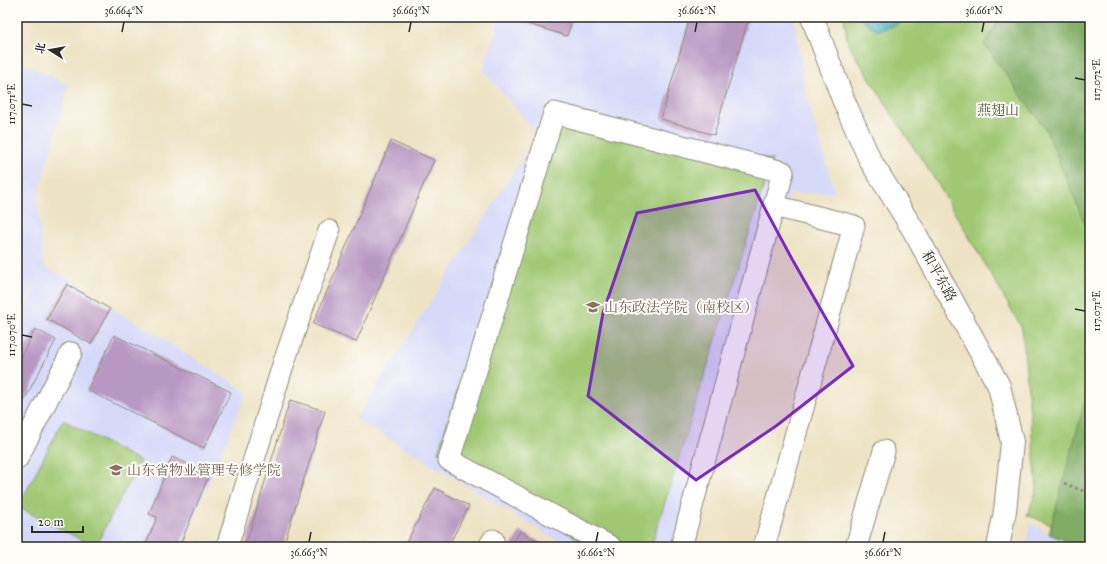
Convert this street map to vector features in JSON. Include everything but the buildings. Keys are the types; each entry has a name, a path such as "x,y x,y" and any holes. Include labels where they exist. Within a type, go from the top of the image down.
{"main road":[{"name":"和平东路","path":"812,17 843,99 870,160 918,238 999,386 1012,442 1005,511 998,547"}],"street":[{"path":"611,547 449,460 554,112 783,172 681,547"},
{"path":"764,547 854,226 774,206"},
{"path":"227,547 283,365 329,231"},
{"path":"17,459 71,353"},
{"path":"856,547 884,451"}],"path":[{"path":"1064,483 1090,494"}],"highlighted area":[{"path":"755,190 792,259 853,366 776,426 696,480 588,396 603,313 637,213"}],"shaded area":[{"name":"山东政法学院（南校区）","path":"500,17 795,17 805,91 835,192 789,194 690,547 568,547 356,419 538,134 483,70"},
{"name":"山东省物业管理专修学院","path":"17,61 69,85 37,198 44,267 70,279 113,308 247,392 182,547 17,547 17,323 38,281 17,317"},
{"path":"1030,523 1072,547 1026,547"}],"green space":[{"name":"燕翅山","path":"844,17 1090,17 1090,540 1027,515 1037,489 1022,328 939,186 848,44"},
{"path":"1001,17 1090,17 1090,236 1046,130 984,44"},
{"path":"552,106 772,160 651,547 591,547 438,452"},
{"path":"1090,382 1090,547 1080,547 1049,534"},
{"path":"63,420 140,461 95,547 18,507"}],"water":[{"path":"859,17 918,17 878,31"}],"place":[{"name":"山东政法学院（南校区）","path":"593,307"},
{"name":"山东省物业管理专修学院","path":"116,470"}]}
